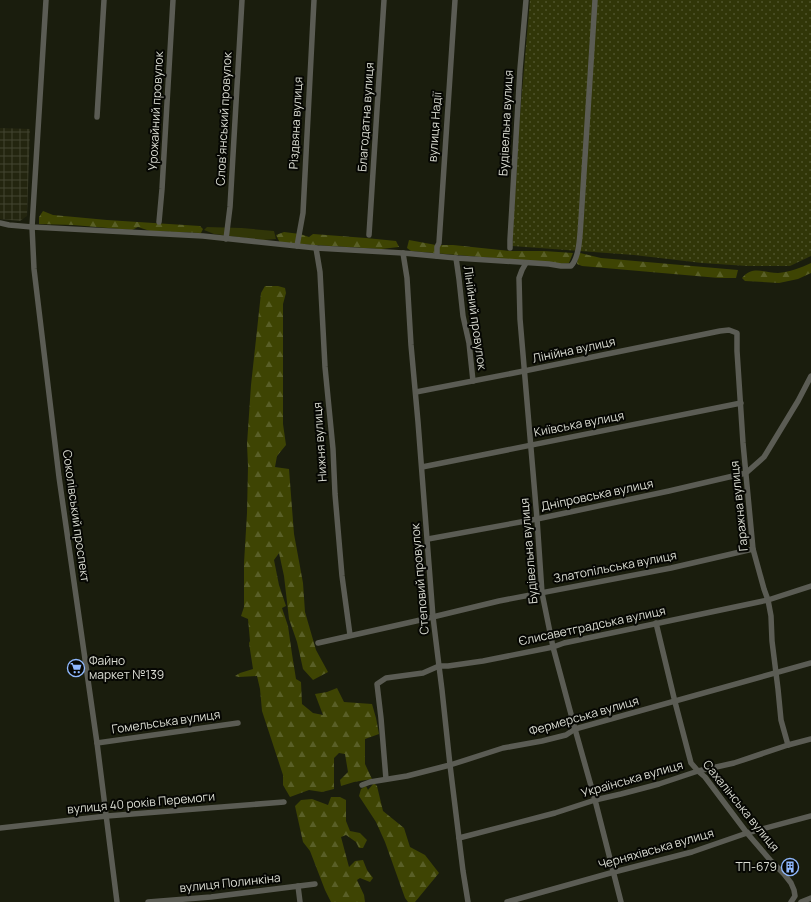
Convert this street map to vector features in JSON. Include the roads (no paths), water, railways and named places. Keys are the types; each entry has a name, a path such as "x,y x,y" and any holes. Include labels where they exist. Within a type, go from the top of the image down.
{"street":[{"name":"Соколівський проспект","path":"46,0 32,227 34,269 59,477 107,816 117,902"},
{"path":"97,117 104,0"},
{"name":"Урожайний провулок","path":"160,222 173,0"},
{"name":"Словʼянський провулок","path":"226,238 230,207 242,0"},
{"name":"Різдвяна вулиця","path":"298,246 303,213 314,0"},
{"name":"Благодатна вулиця","path":"369,235 384,0"},
{"name":"вулиця Надії","path":"437,256 455,0"},
{"name":"Будівельна вулиця","path":"510,248 520,69 526,0"},
{"path":"0,223 32,227 202,236 316,248 571,266 574,263 578,248 581,220 595,0"},
{"name":"Нижня вулиця","path":"316,248 320,272 325,367 333,449 342,576 350,635"},
{"name":"Степовий провулок","path":"403,253 407,278 433,617 468,902"},
{"name":"Лінійний провулок","path":"456,258 463,316 469,343 473,381"},
{"name":"Будівельна вулиця","path":"526,263 520,278 520,319 542,593 553,647 621,902"},
{"name":"Лінійна вулиця","path":"416,392 524,372 720,331 729,330 737,333"},
{"name":"Гаражна вулиця","path":"737,333 743,443 753,549 768,600 771,616 772,641 781,720 788,745"},
{"path":"746,473 764,457 798,401 811,376"},
{"name":"Київська вулиця","path":"422,467 741,403"},
{"name":"Дніпровська вулиця","path":"428,539 537,519 746,473"},
{"name":"Златопільська вулиця","path":"318,643 499,601 572,588 642,572 671,568 753,549"},
{"name":"Єлисаветградська вулиця","path":"386,779 377,684 386,678 423,673 439,666 483,661 553,647 564,643 768,600 811,586"},
{"name":"Сахалінська вулиця","path":"656,624 691,763 705,777 747,833 791,883 794,890 794,896 791,902"},
{"name":"Фермерська вулиця","path":"362,785 450,765 503,748 566,735 575,729 811,663"},
{"name":"Гомельська вулиця","path":"97,743 238,723"},
{"name":"Українська вулиця","path":"459,838 555,814 595,800 659,784 698,771 811,739"},
{"name":"вулиця 40 років Перемоги","path":"0,828 107,816 284,802"},
{"name":"Черняхівська вулиця","path":"507,902 692,852 747,833 811,816"},
{"name":"вулиця Полинкіна","path":"148,902 212,899 315,884"},
{"path":"298,886 300,902"},
{"path":"801,902 811,898"}],"place":[{"name":"Файно маркет №139","path":"76,668"},
{"name":"ТП-679","path":"790,867"}]}
